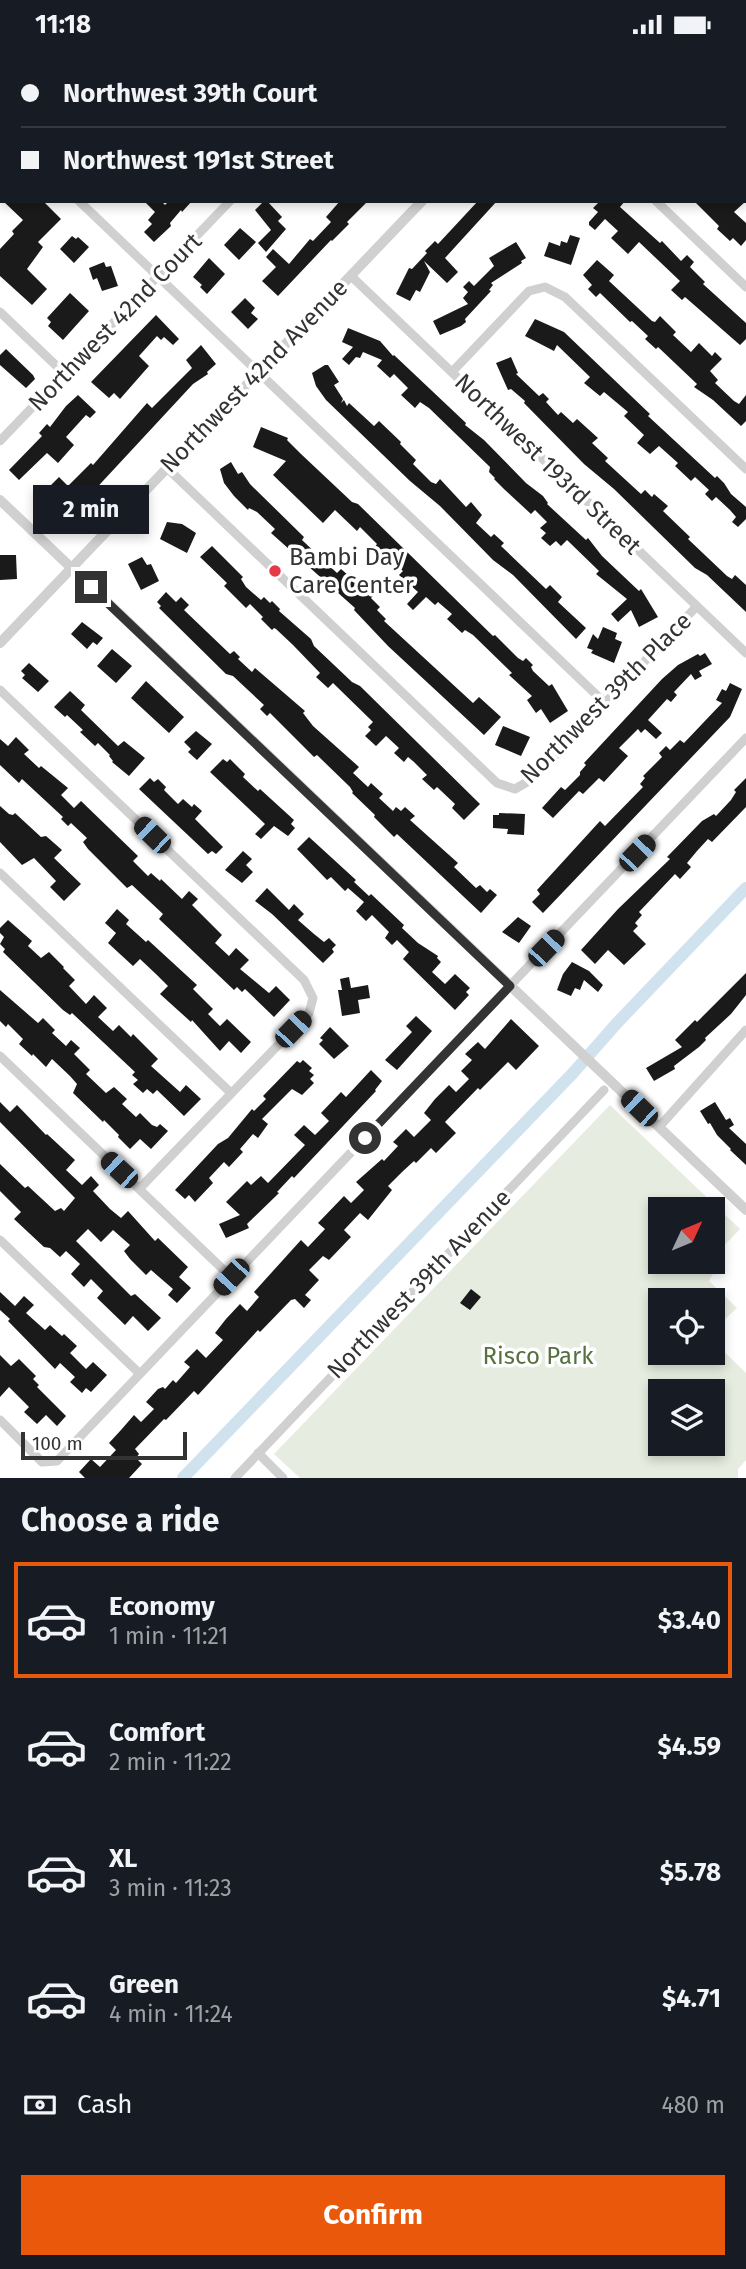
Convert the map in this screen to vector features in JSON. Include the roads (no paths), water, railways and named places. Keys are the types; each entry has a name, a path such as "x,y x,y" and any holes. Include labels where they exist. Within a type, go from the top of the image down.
{"street":[{"path":"81,203 605,703"},
{"name":"Northwest 42nd Court","path":"0,441 228,203"},
{"name":"Northwest 42nd Avenue","path":"0,643 420,203"},
{"path":"658,203 746,287"},
{"name":"Northwest 193rd Street","path":"351,276 746,653"},
{"path":"452,372 529,291 545,287 565,297 746,469"},
{"path":"0,312 65,375"},
{"name":"Northwest 39th Place","path":"167,468 497,783 515,789 534,778 697,606"},
{"path":"0,500 746,1210"},
{"path":"0,690 304,980 313,998 309,1013 139,1189"},
{"path":"0,1420 43,1462 58,1461 746,738"},
{"path":"0,873 231,1093"},
{"path":"659,1127 746,1030"},
{"path":"0,1056 231,1277"},
{"name":"Northwest 39th Avenue","path":"235,1478 604,1090"},
{"path":"0,1240 140,1374"},
{"path":"258,1453 283,1478"}],"waterway":[{"path":"183,1478 573,1073 746,888"}],"place":[{"name":"Bambi Day Care Center","path":"275,571"}],"park label":[{"name":"Risco Park","path":"538,1356"}]}
